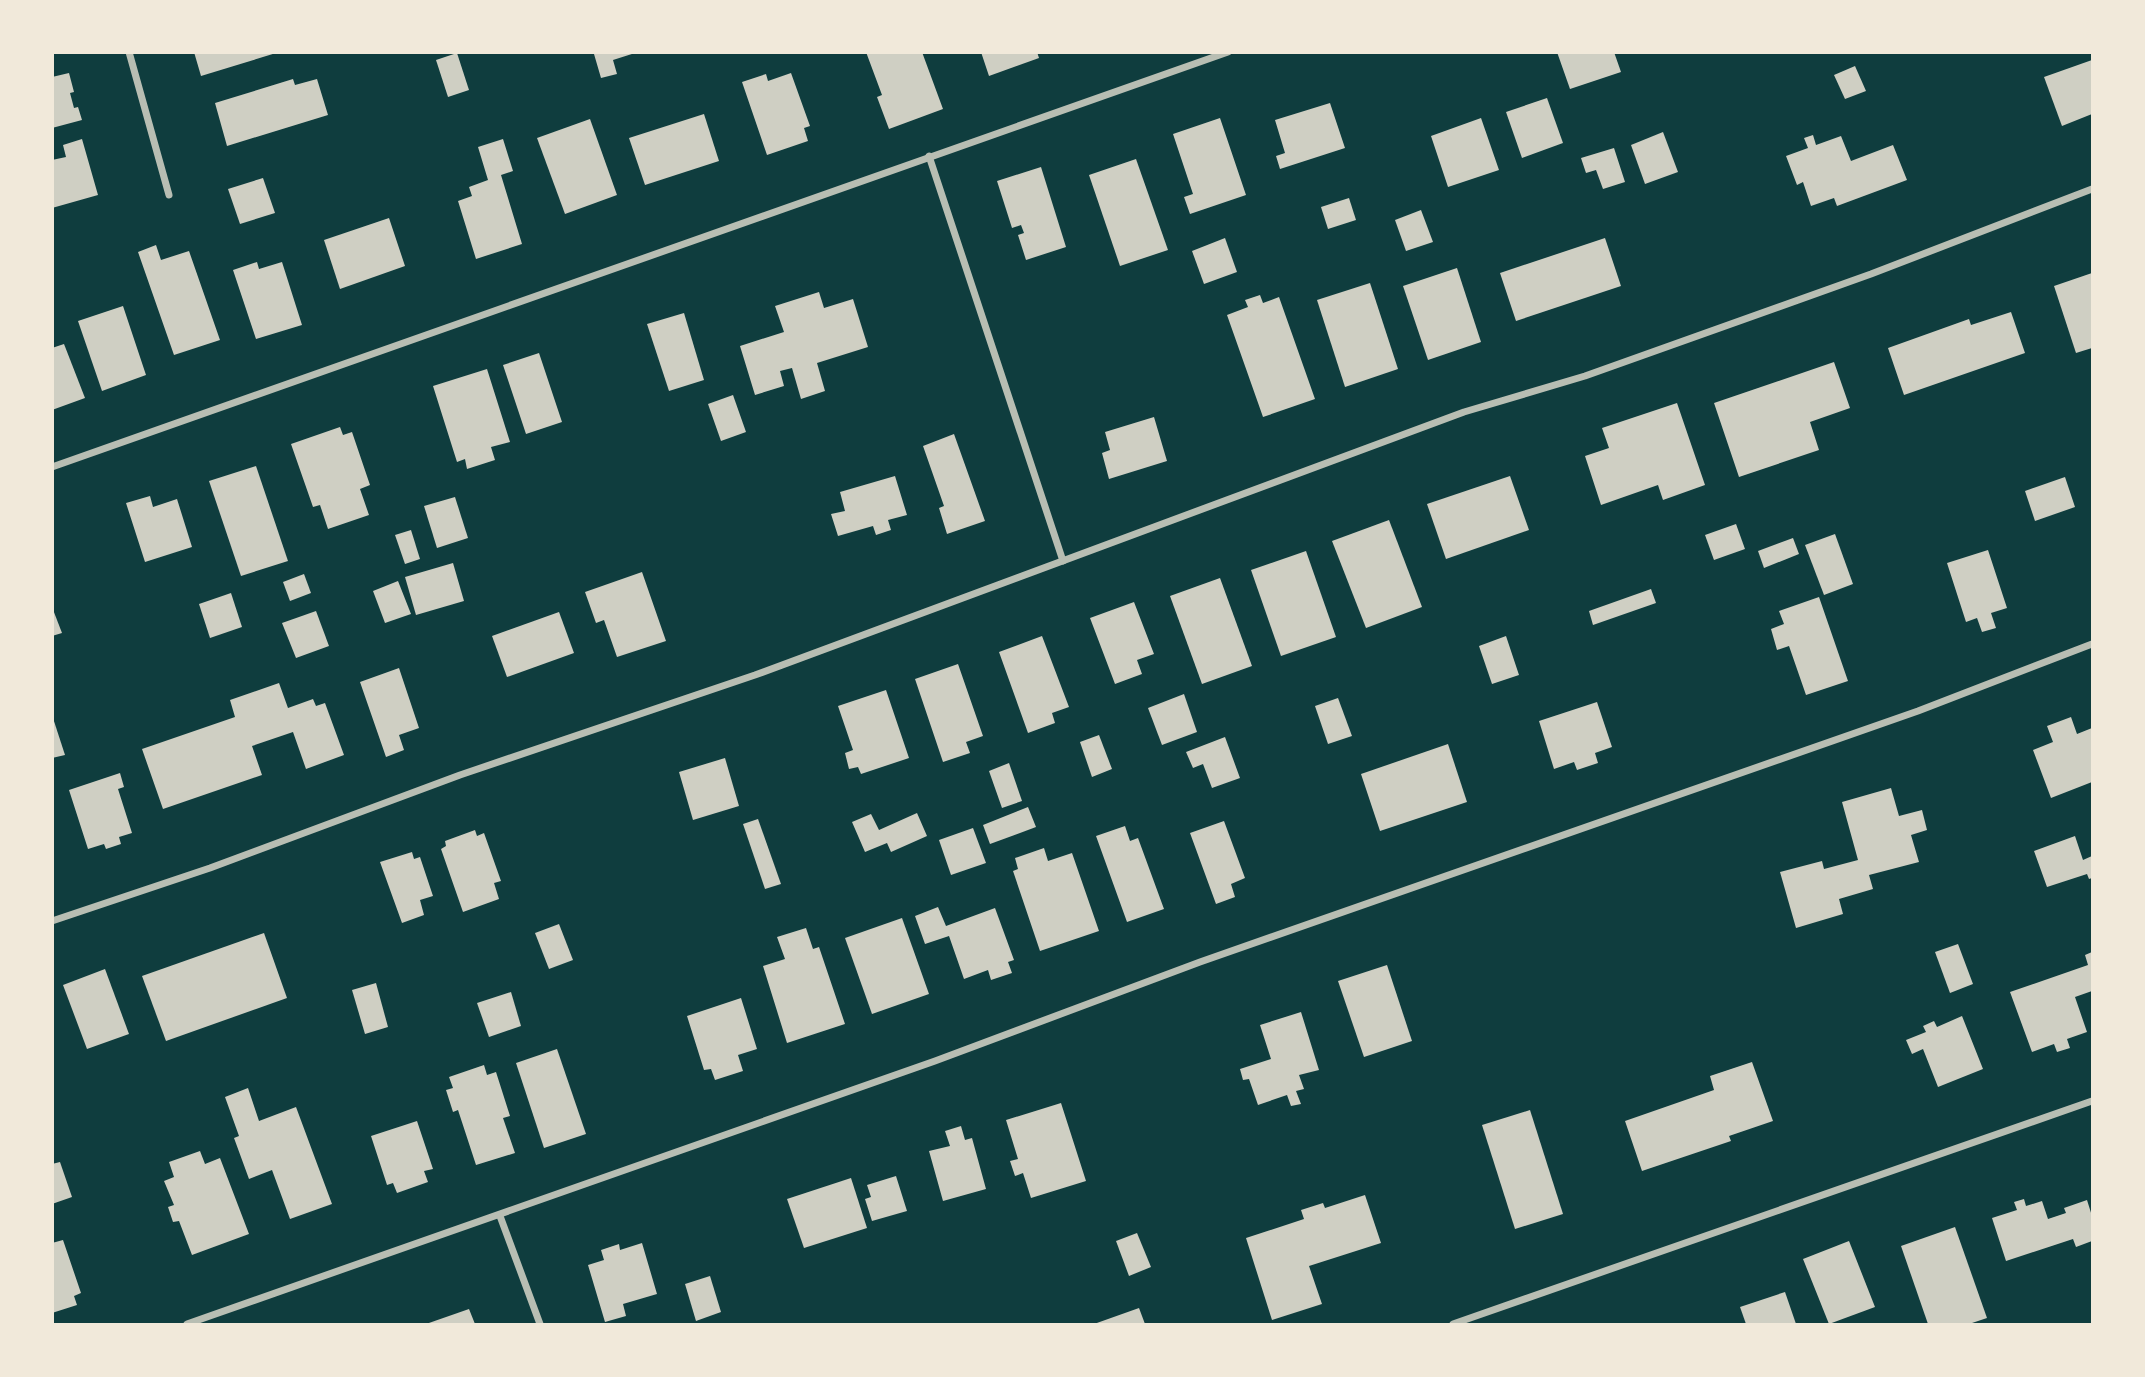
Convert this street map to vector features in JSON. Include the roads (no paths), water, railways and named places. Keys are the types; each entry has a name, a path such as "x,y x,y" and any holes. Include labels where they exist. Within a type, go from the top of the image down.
{"street":[{"path":"129,52 169,195"},
{"path":"52,467 1228,52"},
{"path":"929,156 1063,561"},
{"path":"52,920 210,868 460,775 755,675 1464,412 1585,376 1871,274 2092,189"},
{"path":"187,1325 935,1061 1213,958 1905,715 2092,644"},
{"path":"1453,1325 2092,1101"},
{"path":"500,1216 540,1325"}]}
